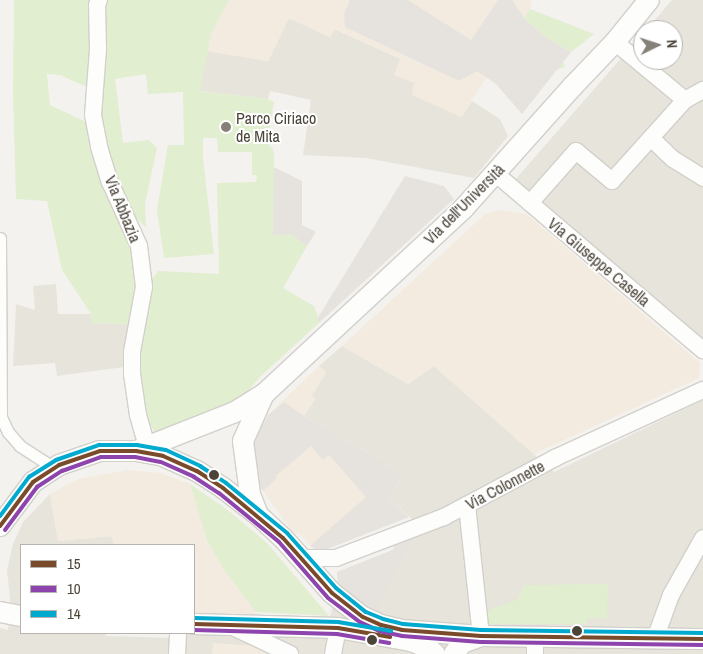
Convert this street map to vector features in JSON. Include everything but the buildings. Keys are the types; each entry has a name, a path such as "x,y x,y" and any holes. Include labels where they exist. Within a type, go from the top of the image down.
{"street":[{"name":"Via Abbazia","path":"99,0 97,5 98,49 93,115 99,146 110,182 139,246 144,287 132,352 132,374 142,449"},
{"name":"Via dell'Università","path":"142,449 236,412 264,394 463,209 615,42 649,0"},
{"path":"615,42 685,100"},
{"path":"530,203 576,151 612,181 685,100 703,90"},
{"path":"651,138 672,159 703,178"},
{"name":"Via Giuseppe Casella","path":"496,174 703,350"},
{"path":"0,238 1,417 8,432 20,446 54,468"},
{"name":"Via Colonnette","path":"300,558 336,558 467,506 555,458 703,390"},
{"name":"Via dell'Università","path":"258,515 250,494 243,441 264,394"},
{"path":"0,526 33,482 54,468 100,451 142,449 197,471 258,515 332,593 363,617 382,625 402,630 481,636 535,646 655,639 703,639"},
{"path":"467,506 481,636"},
{"path":"655,639 671,595 703,538"},
{"path":"332,593 338,604 338,628 333,654"},
{"path":"0,612 20,616"},
{"path":"195,624 338,628 411,641 428,648 435,654"},
{"path":"225,624 244,631 290,654"},
{"path":"177,654 178,634"},
{"path":"454,654 462,643 481,636"}],"shaded area":[{"path":"229,0 532,0 530,9 461,117 412,95 414,83 394,75 400,59 335,29 330,37 289,18 268,61 207,51 211,34"},
{"path":"350,0 408,0 471,40 498,0 512,0 524,18 544,36 571,52 522,114 496,84 477,71 459,81 345,27 344,14"},
{"path":"672,0 703,0 703,344 514,181 633,44 633,70 683,70 683,20 655,20"},
{"path":"289,18 330,37 334,29 401,59 415,83 461,117 472,101 500,119 508,136 474,178 366,158 303,155 311,100 270,91 268,99 200,91 207,51 268,61"},
{"path":"274,167 302,181 302,225 316,232 307,246 291,234 273,236"},
{"path":"405,176 444,186 454,199 320,322 317,319"},
{"path":"498,210 526,214 536,222 700,363 699,378 534,454 434,366 408,384 342,346 485,214"},
{"path":"56,284 58,314 91,314 92,323 131,324 124,350 124,367 57,376 55,363 13,366 16,304 35,310 33,286"},
{"path":"342,346 408,384 434,366 554,472 703,400 703,654 182,654 185,634 329,638 330,618 338,580 337,572 393,550 396,540 422,528 389,498 404,474 304,416 315,399 311,396 326,373 319,366"},
{"path":"319,366 326,373 312,396 315,398 304,416 404,474 389,498 409,517 330,548 313,549 298,532 296,534 288,526 263,491 261,426 268,415"},
{"path":"284,402 304,416 404,474 389,498 409,517 320,551 310,546 366,497 329,455 323,460 311,446 276,476 277,478 263,491 255,477 254,441 268,415"},
{"path":"128,470 161,473 190,484 207,541 226,573 256,612 254,615 195,615 195,544 114,544 111,536 58,541 50,494 78,479"},
{"path":"50,494 58,541 112,536 114,544 20,544 20,634 105,634 106,636 170,638 170,654 0,654 0,628 8,630 10,598 7,570 13,544 23,522"},
{"path":"409,534 415,538 383,594 383,598 378,603 378,621 338,580 337,572 393,550 396,540"},
{"path":"213,643 273,647 277,654 212,654"}],"green space":[{"path":"14,0 94,0 87,87 60,75 47,74 50,105 86,122 114,207 131,249 137,277 131,324 92,323 91,314 62,270 47,201 16,199 13,91"},
{"path":"105,0 229,0 211,34 200,91 268,99 274,102 267,143 273,149 274,156 273,236 291,234 307,246 283,288 314,306 320,322 261,376 240,400 155,434 143,408 135,369 147,276 154,277 158,271 219,274 217,183 256,182 257,175 252,175 252,152 218,152 217,138 203,138 203,158 214,254 164,258 157,210 168,145 184,145 183,92 148,94 146,74 115,79 123,143 149,140 157,148 145,204 146,228 133,214 104,149 98,116"},
{"path":"530,9 594,34 571,52 544,36 524,18"},
{"path":"563,62 565,67 513,88 511,83"},
{"path":"190,484 229,511 267,543 329,616 256,612 226,573 207,541"},
{"path":"608,584 607,618 587,618 587,624 488,624 487,614 491,609 517,600 524,585"}],"transit line":[{"name":"14","path":"0,516 29,477 56,460 99,445 137,445 166,450 200,466 226,483 287,533 336,588 366,612 383,619 403,624 481,630 703,633"},
{"name":"15","path":"0,526 33,482 59,465 100,451 136,451 163,456 197,471 223,488 283,538 332,593 363,617 381,625 402,630 481,636 703,639"},
{"name":"10","path":"5,530 37,487 62,471 101,457 135,457 161,462 194,477 219,493 279,542 328,598 360,622 379,631 402,636 481,642 703,645"},
{"name":"14","path":"195,618 338,622 391,631"},
{"name":"15","path":"195,624 338,628 390,637"},
{"name":"10","path":"195,630 337,634 389,643"}],"place":[{"name":"Parco Ciriaco de Mita","path":"226,127"}]}
